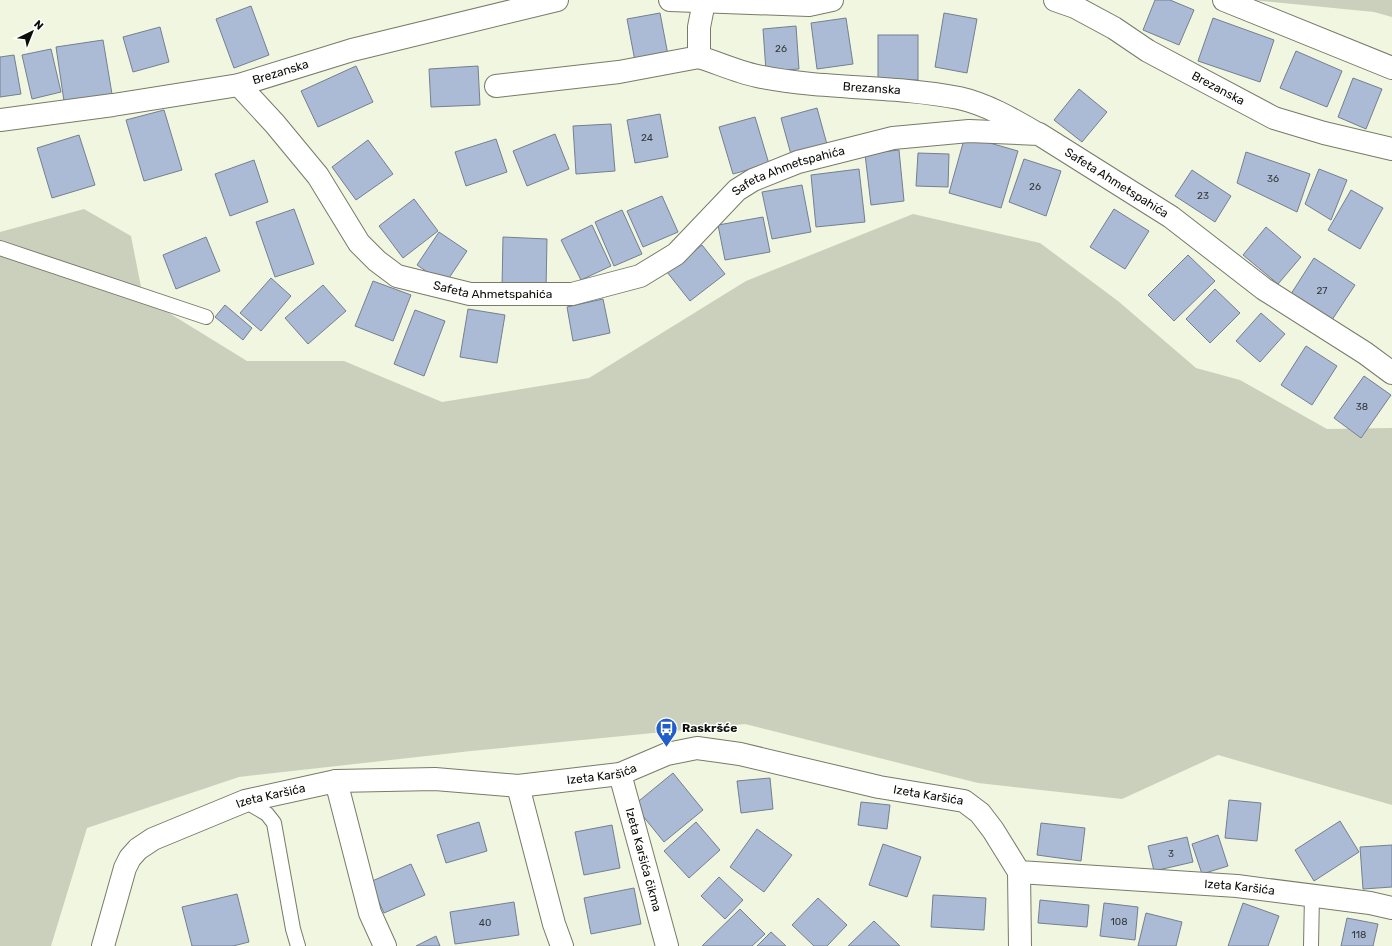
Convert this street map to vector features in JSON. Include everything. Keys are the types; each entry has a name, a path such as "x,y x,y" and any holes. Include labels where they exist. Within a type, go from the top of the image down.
{"street":[{"name":"Brezanska","path":"0,120 113,106 239,85 352,50 557,0"},
{"path":"670,0 809,4 832,0"},
{"name":"Brezanska","path":"1055,0 1075,7 1114,28 1148,51 1274,118 1324,133 1392,149"},
{"path":"1224,0 1392,68"},
{"path":"700,57 699,27 704,2"},
{"name":"Brezanska","path":"496,86 619,72 700,57 756,76 832,86 867,87 960,99 1007,116 1038,134"},
{"name":"Safeta Ahmetspahića","path":"239,85 275,124 318,176 359,243 377,261 397,276 470,294 572,294 640,276 676,254 737,190 753,180 798,162 893,138 969,130 1038,134 1171,217 1264,289 1366,353 1392,373"},
{"name":"Izeta Karšića","path":"103,946 125,868 130,858 138,849 153,839 245,801 336,781 435,779 518,786 620,774 667,754 697,748 740,754 879,787 964,801 980,813 993,830 1019,872 1237,886 1370,903 1392,908"},
{"name":"Izeta Karšića čikma","path":"620,774 667,946"},
{"path":"336,781 370,913 385,946"},
{"path":"518,786 554,924 562,946"},
{"path":"1019,872 1020,946"}],"lane":[{"path":"0,248 206,317"},
{"path":"245,801 267,814 274,823 292,923 298,946"},
{"path":"1311,946 1312,895"}],"green space":[{"path":"1252,0 1392,0 1392,17 1374,12"},
{"path":"84,209 131,236 143,297 247,361 344,361 442,402 589,378 746,281 913,214 1040,243 1118,301 1196,368 1240,380 1327,429 1392,428 1392,805 1218,755 1122,799 978,783 745,724 471,751 239,777 87,828 51,946 0,946 0,232"}],"building":[{"path":"1155,0 1170,0 1194,10 1179,45 1143,30"},
{"path":"251,6 269,55 234,68 216,19"},
{"path":"660,13 668,55 635,61 627,19"},
{"path":"944,13 977,19 967,73 935,67"},
{"path":"846,18 853,64 817,69 811,23"},
{"path":"1213,18 1274,40 1260,82 1198,61"},
{"path":"796,26 799,69 766,71 763,29"},
{"path":"160,27 169,62 133,72 123,37"},
{"path":"878,35 918,35 918,80 878,80"},
{"path":"103,40 113,100 65,108 56,47"},
{"path":"51,49 61,92 32,99 22,55"},
{"path":"1296,51 1342,71 1327,107 1280,88"},
{"path":"14,55 21,94 0,97 0,57"},
{"path":"356,66 373,102 318,127 301,91"},
{"path":"478,66 480,105 431,107 429,69"},
{"path":"1353,78 1382,89 1366,129 1338,117"},
{"path":"1079,89 1107,112 1082,142 1054,120"},
{"path":"817,108 828,148 792,158 781,118"},
{"path":"164,110 182,170 144,181 126,120"},
{"path":"660,114 668,157 635,163 627,120"},
{"path":"755,117 769,164 733,174 719,127"},
{"path":"611,124 615,171 576,174 573,126"},
{"path":"555,134 569,169 527,186 513,151"},
{"path":"79,135 95,185 52,198 37,148"},
{"path":"965,136 1018,151 1001,208 949,193"},
{"path":"496,139 507,172 466,186 455,152"},
{"path":"368,140 393,174 356,200 332,167"},
{"path":"899,150 904,201 871,205 865,154"},
{"path":"1246,152 1310,174 1297,212 1237,183"},
{"path":"918,153 949,154 948,187 916,186"},
{"path":"1024,159 1061,171 1046,216 1009,202"},
{"path":"254,160 268,202 230,216 215,174"},
{"path":"859,169 865,222 816,227 811,175"},
{"path":"1319,169 1347,180 1331,220 1305,204"},
{"path":"1192,170 1231,196 1215,222 1175,196"},
{"path":"802,185 811,232 772,239 762,192"},
{"path":"1351,190 1383,208 1360,249 1328,230"},
{"path":"662,196 678,232 643,247 627,211"},
{"path":"414,199 438,231 403,258 379,226"},
{"path":"294,209 314,264 275,277 256,222"},
{"path":"1114,209 1149,231 1125,269 1090,247"},
{"path":"622,210 642,254 614,266 595,222"},
{"path":"763,217 770,252 725,260 718,225"},
{"path":"592,225 611,266 581,280 561,240"},
{"path":"1266,227 1301,257 1278,284 1243,255"},
{"path":"439,232 467,251 445,284 417,265"},
{"path":"206,237 220,271 176,289 163,255"},
{"path":"503,237 547,239 546,289 502,288"},
{"path":"702,245 725,274 690,301 667,272"},
{"path":"1188,255 1215,281 1174,321 1148,295"},
{"path":"1314,258 1355,285 1330,323 1289,297"},
{"path":"271,278 291,296 261,331 240,313"},
{"path":"373,281 411,295 393,341 355,326"},
{"path":"323,285 346,311 308,344 285,318"},
{"path":"1215,289 1240,313 1210,343 1186,319"},
{"path":"603,299 610,333 573,341 567,307"},
{"path":"225,305 252,328 243,340 215,317"},
{"path":"468,309 505,315 497,363 460,357"},
{"path":"415,310 445,321 424,376 394,364"},
{"path":"1261,313 1285,334 1260,362 1236,341"},
{"path":"1306,346 1337,366 1312,405 1281,385"},
{"path":"1364,376 1391,395 1361,438 1334,418"},
{"path":"673,773 703,810 664,842 634,805"},
{"path":"770,778 773,809 741,813 737,781"},
{"path":"1229,800 1261,803 1257,841 1225,838"},
{"path":"861,802 890,805 887,829 858,825"},
{"path":"1340,821 1359,852 1314,881 1295,850"},
{"path":"479,822 487,851 446,863 437,835"},
{"path":"696,822 720,850 689,878 664,851"},
{"path":"1041,823 1085,828 1081,861 1037,855"},
{"path":"612,825 620,868 584,875 575,832"},
{"path":"757,829 792,855 764,892 730,867"},
{"path":"1218,835 1228,866 1202,874 1192,844"},
{"path":"1187,837 1193,862 1154,871 1148,846"},
{"path":"883,844 921,857 907,897 869,885"},
{"path":"1392,845 1392,887 1363,889 1360,847"},
{"path":"411,864 425,895 384,913 370,882"},
{"path":"719,877 743,900 725,919 701,896"},
{"path":"634,888 641,924 591,934 584,898"},
{"path":"237,894 249,942 233,946 192,946 182,907"},
{"path":"933,895 986,898 984,930 931,927"},
{"path":"818,898 847,925 827,946 814,946 792,925"},
{"path":"1040,900 1089,905 1087,927 1038,923"},
{"path":"514,902 519,935 455,944 450,912"},
{"path":"1104,903 1138,907 1135,940 1100,936"},
{"path":"1243,903 1279,916 1268,946 1228,946"},
{"path":"740,909 765,934 752,946 702,946"},
{"path":"1146,913 1182,922 1176,946 1138,946"},
{"path":"1347,918 1378,924 1373,946 1341,946"},
{"path":"874,921 900,946 848,946"},
{"path":"771,932 786,946 757,946"},
{"path":"436,936 440,946 416,946"}],"place":[{"name":"Raskršće","path":"666,748"}]}
